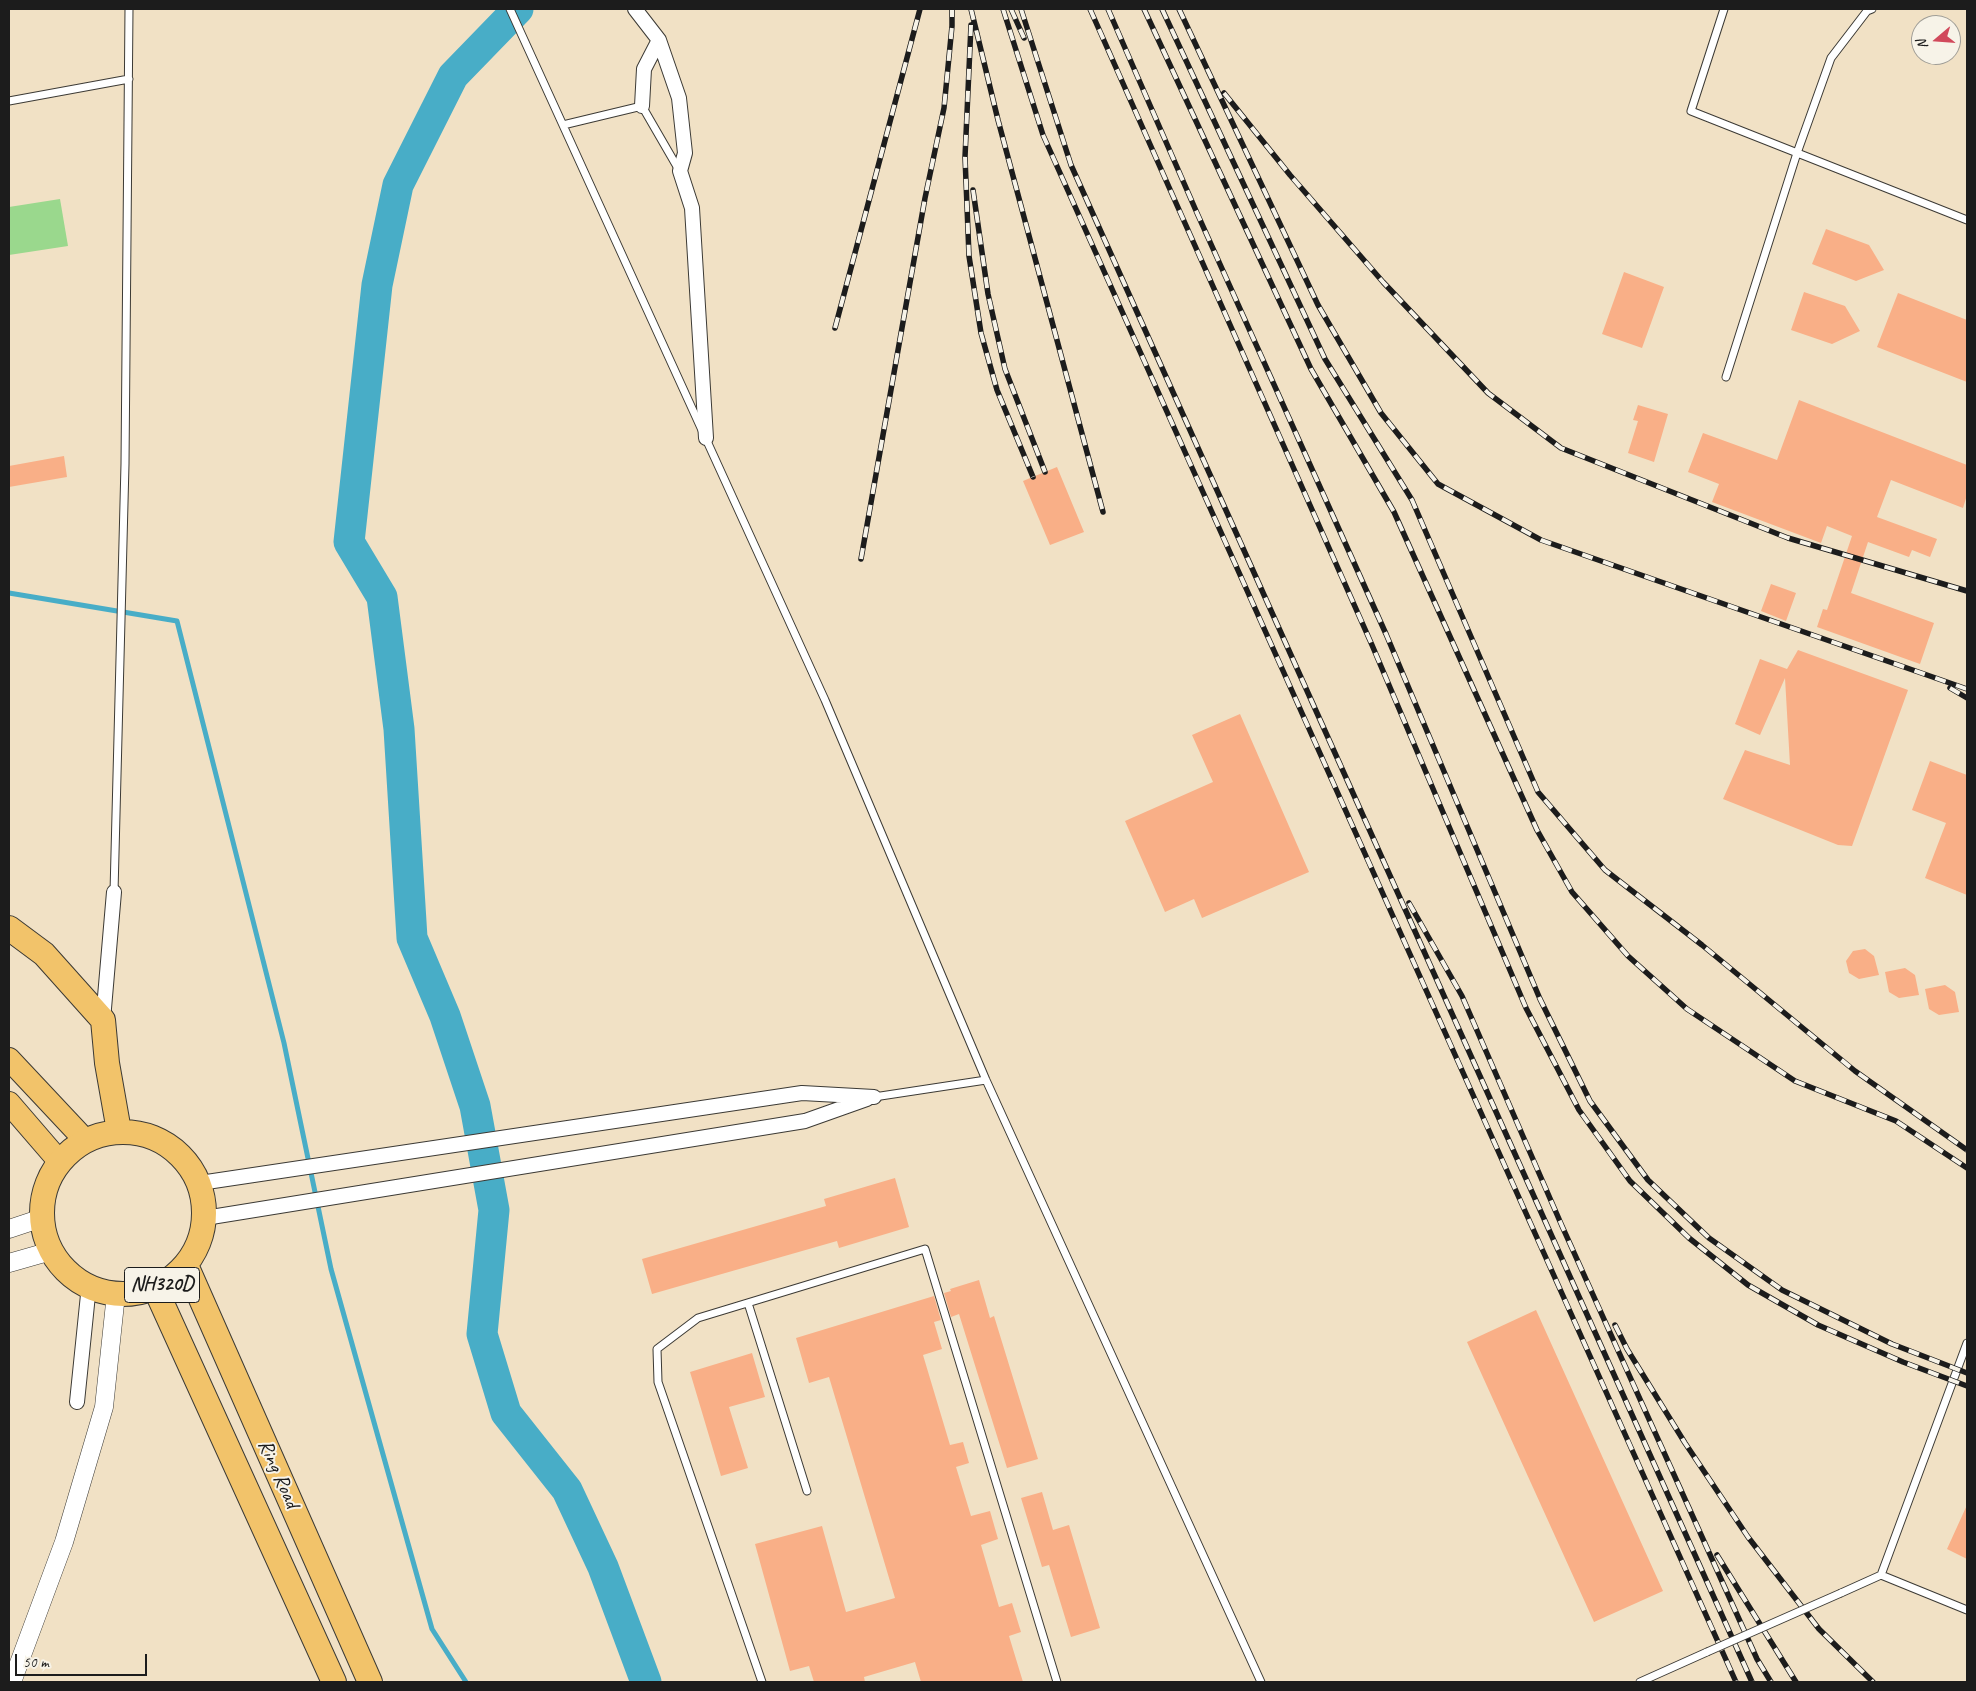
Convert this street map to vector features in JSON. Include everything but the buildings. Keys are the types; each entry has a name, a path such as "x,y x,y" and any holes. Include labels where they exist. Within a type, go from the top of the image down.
{"highway":[{"path":"9,928 44,954 103,1020 107,1063 119,1131"},
{"name":"NH320D","path":"119,1131 147,1134 177,1151 200,1183 205,1218 201,1236 186,1265 162,1285 130,1294 100,1291 70,1274 51,1251 42,1218 45,1188 60,1161 85,1140 119,1131"},
{"name":"Ring Road","path":"186,1265 370,1682"},
{"name":"Ring Road","path":"154,1288 334,1682"}],"main road":[{"path":"9,1059 85,1140"},
{"path":"9,1103 60,1161"}],"street":[{"path":"635,9 658,40 679,98 685,153 680,170 692,208 706,438"},
{"path":"642,106 644,70 658,40"},
{"path":"103,1020 114,892"},
{"path":"200,1183 802,1093 874,1097"},
{"path":"205,1218 804,1120 874,1097"},
{"path":"9,1229 42,1218"},
{"path":"9,1263 51,1251"},
{"path":"77,1402 89,1285"},
{"path":"12,1682 64,1542 104,1407 116,1294"}],"lane":[{"path":"114,892 125,464 129,9"},
{"path":"510,9 826,700 986,1080 1261,1682"},
{"path":"1724,9 1690,111 1967,220"},
{"path":"1726,376 1797,153 1831,58 1867,11 1872,9"},
{"path":"9,101 129,79"},
{"path":"563,125 642,106 680,170"},
{"path":"874,1097 986,1080"},
{"path":"762,1682 658,1382 657,1349 698,1318 925,1249 1057,1682"},
{"path":"748,1303 807,1491"},
{"path":"1640,1682 1881,1575 1967,1344"},
{"path":"1881,1575 1967,1610"}],"green space":[{"path":"60,199 68,246 9,255 9,207"}],"waterway":[{"path":"518,9 453,76 398,185 377,285 349,542 382,597 399,729 412,938 445,1016 475,1106 494,1210 482,1334 506,1413 567,1490 603,1567 646,1682"},
{"path":"9,593 177,621 284,1043 331,1269 432,1629 466,1682"}],"railway":[{"path":"835,328 920,9"},
{"path":"861,559 925,198 944,108 952,9"},
{"path":"971,9 998,120 1103,512"},
{"path":"1003,9 1043,135 1736,1682"},
{"path":"1011,9 1024,38"},
{"path":"1021,9 1071,165 1752,1682"},
{"path":"1090,9 1372,645 1526,1008 1579,1110 1630,1181 1689,1238 1748,1285 1818,1325 1903,1362 1967,1386"},
{"path":"1108,9 1197,213 1386,634 1540,999 1590,1101 1648,1180 1709,1238 1782,1290 1892,1344 1967,1373"},
{"path":"1144,9 1311,369 1394,512 1537,830 1572,892 1628,956 1687,1009 1795,1081 1896,1121 1967,1168"},
{"path":"1162,9 1325,359 1412,500 1538,792 1605,870 1702,945 1855,1071 1967,1150"},
{"path":"1179,9 1318,305 1381,413 1438,484 1541,540 1967,689"},
{"path":"971,25 965,157 969,256 981,333 997,390 1033,477"},
{"path":"1224,93 1290,175 1383,282 1488,393 1561,448 1788,538 1967,591"},
{"path":"973,190 988,294 1005,369 1045,472"},
{"path":"1950,688 1967,698"},
{"path":"1409,903 1462,996 1562,1226 1757,1659 1771,1682"},
{"path":"1615,1325 1627,1349 1685,1443 1748,1537 1819,1629 1873,1682"},
{"path":"1717,1555 1796,1682"}]}
